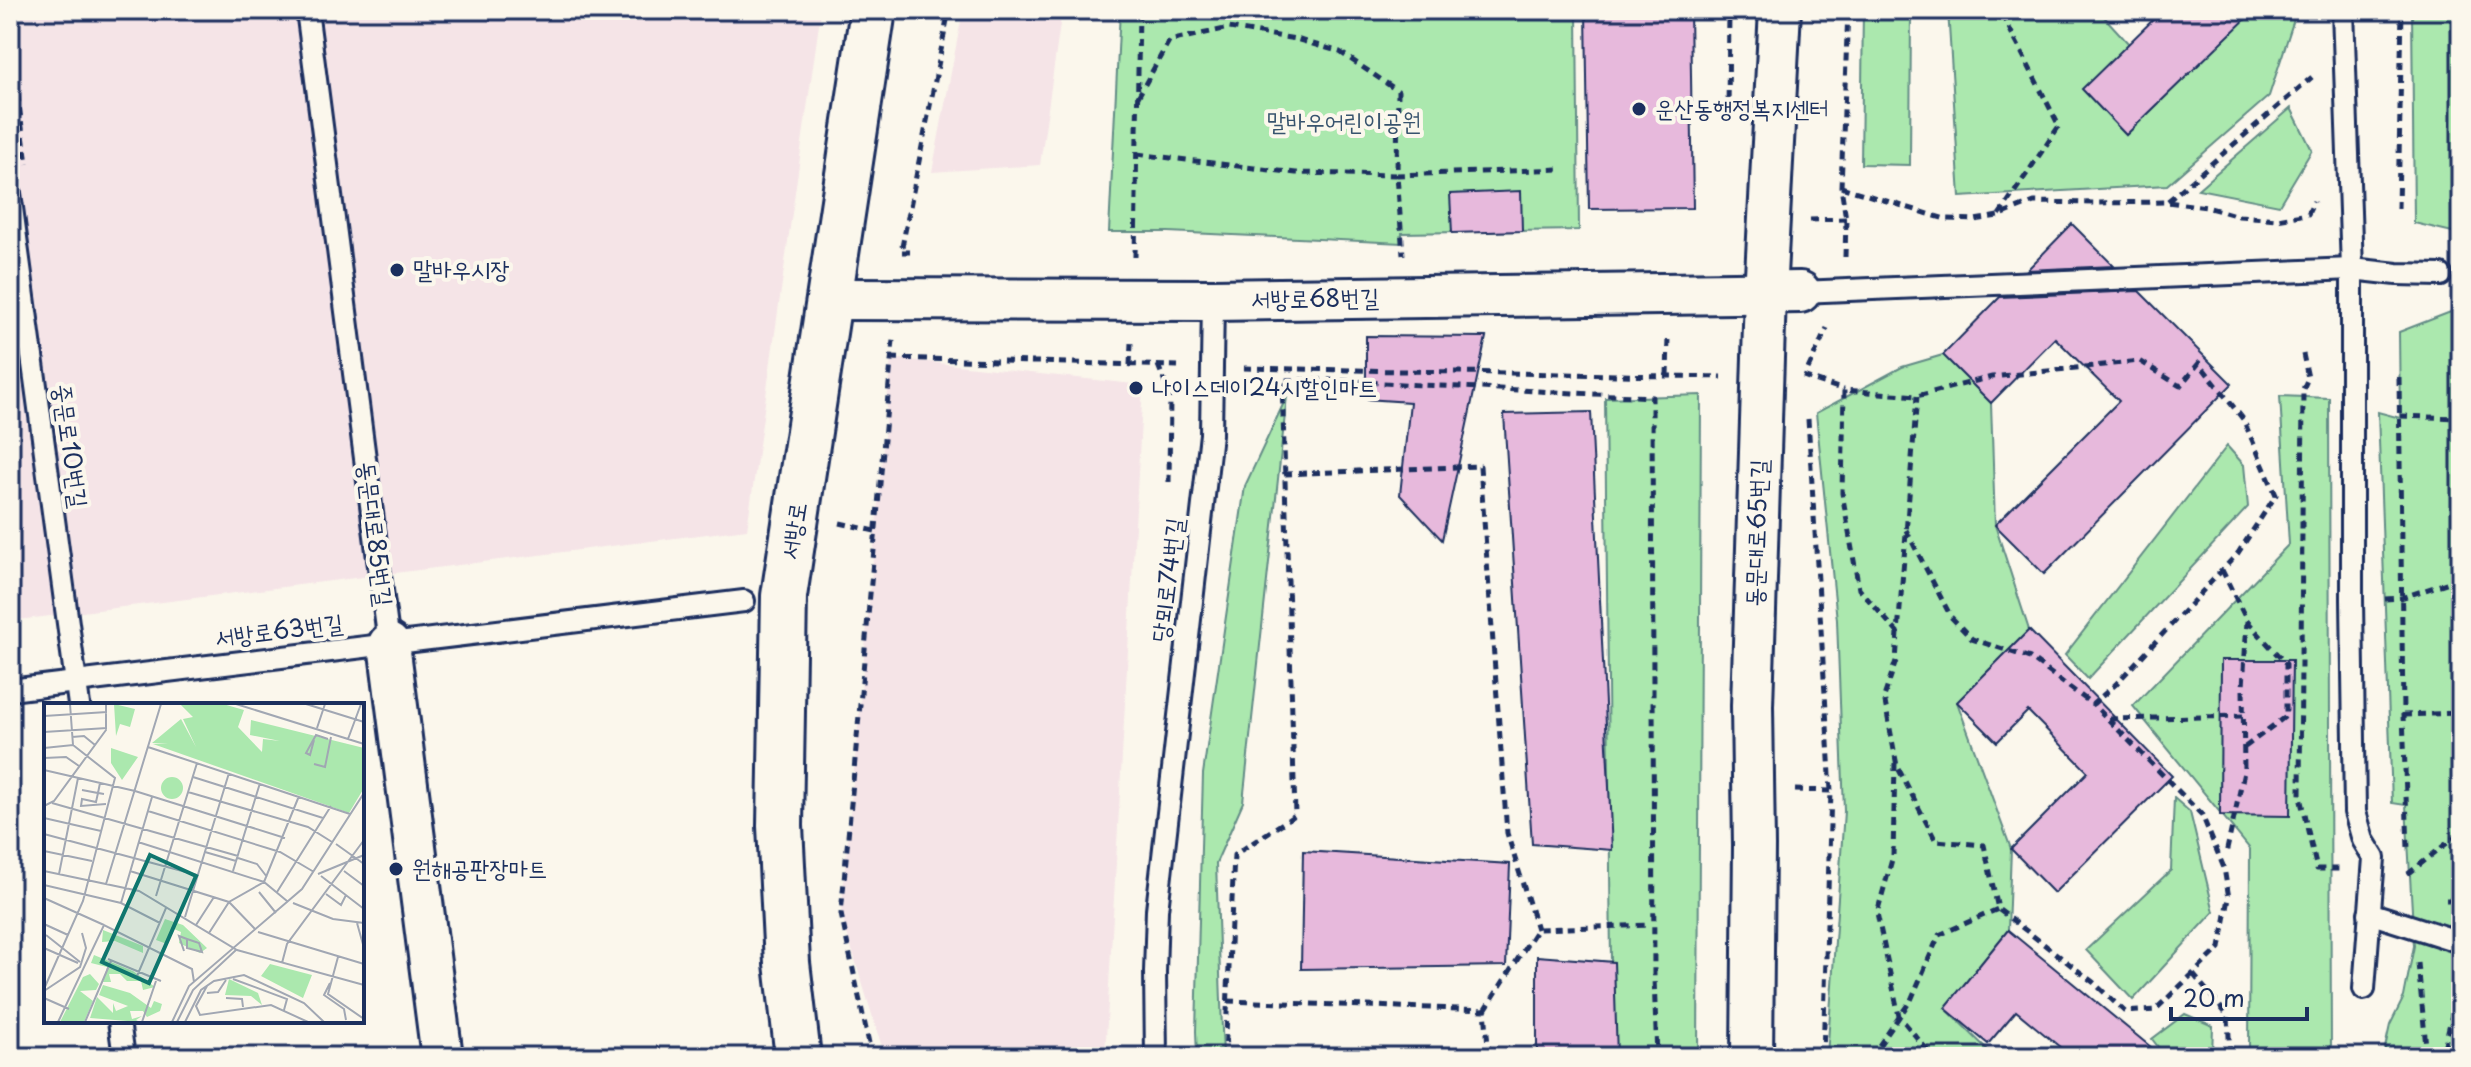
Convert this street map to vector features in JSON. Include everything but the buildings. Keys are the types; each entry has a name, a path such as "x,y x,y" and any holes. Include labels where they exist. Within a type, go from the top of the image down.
{"main road":[{"name":"서방로","path":"798,1057 787,963 780,826 784,596 873,10"}],"street":[{"name":"동문대로65번길","path":"1752,1057 1752,706 1782,293 1780,10"},
{"name":"서방로68번길","path":"830,299 1213,300 1782,293"},
{"name":"동문대로85번길","path":"389,644 442,1057"}],"lane":[{"name":"동문대로85번길","path":"307,10 389,644"},
{"path":"2343,10 2352,269 2355,812 2363,840 2374,858 2364,989"},
{"name":"중문로10번길","path":"10,193 79,703"},
{"path":"1782,293 2352,269 2441,275"},
{"name":"당뫼로74번길","path":"1156,1057 1157,910 1211,434 1213,300"},
{"name":"서방로63번길","path":"10,690 744,601"},
{"path":"2369,913 2461,940"},
{"path":"119,1023 124,1057"}],"path":[{"path":"872,1057 841,914 901,252 949,10"},
{"path":"1134,270 1139,10"},
{"path":"1727,119 1729,10"},
{"path":"1806,391 1805,376 1844,291 1846,219 1841,187 1848,10"},
{"path":"1998,216 2059,126 2000,10"},
{"path":"2398,209 2402,10"},
{"path":"1138,97 1169,41 1229,28 1296,39 1340,52 1398,91 1397,175 1404,264"},
{"path":"2168,202 2316,73 2316,89"},
{"path":"1137,154 1296,173 1397,175 1561,169"},
{"path":"1841,187 1945,219 1975,220 1998,216 2034,202 2168,202 2206,207 2239,216 2277,219 2308,214 2314,200"},
{"path":"901,252 916,253"},
{"path":"2303,354 2308,378 2303,389 2300,797 2317,869"},
{"path":"891,358 1710,377"},
{"path":"1805,376 1844,390 1917,396 1992,377 2140,361 2180,386 2199,363 2243,419 2276,495 2238,553 2116,684 2093,704"},
{"path":"2399,377 2408,874 2427,1057"},
{"path":"1225,1057 1234,855 1295,815 1282,380 1326,380 1652,397 1654,978 1657,1057"},
{"path":"1844,390 1842,493 1859,589 1898,633"},
{"path":"1906,529 1951,617 1972,639 2030,658 2093,704 2202,815 2224,868 2229,898 2220,948 2155,1010 2125,1012 2093,982 1998,909 1984,845 1936,841 1897,766 1884,697 1896,661 1906,529 1917,396"},
{"path":"1807,406 1831,791 1823,1057"},
{"path":"2400,416 2461,418"},
{"path":"1284,474 1480,466 1507,833 1537,929"},
{"path":"2222,570 2247,621 2286,664 2286,716 2244,748"},
{"path":"2352,600 2401,598 2461,578"},
{"path":"2226,854 2244,772 2247,621"},
{"path":"2403,715 2458,714 2461,699"},
{"path":"2108,719 2244,716"},
{"path":"1895,754 1893,856 1877,913 1899,1016 1933,1057"},
{"path":"2408,874 2461,832"},
{"path":"1871,1057 1911,1000 1939,935 1998,909"},
{"path":"1537,929 1649,925"},
{"path":"1489,1057 1485,1010 1537,929"},
{"path":"2453,1057 2444,1048 2456,998 2454,966"},
{"path":"2193,974 2228,1016 2230,1057"},
{"path":"1227,1001 1485,1010"}],"shaded area":[{"name":"말바우시장","path":"10,10 821,10 747,529 10,621"},
{"path":"963,10 1062,10 1040,165 932,172"},
{"path":"891,358 1143,385 1105,1057 885,1057 841,914"}],"green space":[{"name":"말바우어린이공원","path":"1120,10 1577,10 1579,230 1402,233 1402,243 1109,232"},
{"path":"1863,10 1911,10 1910,165 1861,164"},
{"path":"1948,10 2098,10 2129,44 2083,90 2126,135 2254,10 2297,10 2269,96 2167,185 1960,197"},
{"path":"2412,10 2461,10 2461,234 2414,223"},
{"path":"2291,108 2312,150 2279,205 2198,189"},
{"path":"2461,308 2461,1057 2383,1057 2390,1025 2404,997 2414,946 2406,805 2392,803 2378,412 2400,418 2399,332"},
{"path":"1943,355 1991,403 1995,525 2029,630 1957,702 2011,849 2008,930 1945,1008 1995,1057 1827,1057 1844,811 1837,620 1816,413 1902,367"},
{"path":"1701,395 1698,1057 1612,1057 1605,398"},
{"path":"1287,396 1243,802 1216,863 1223,1057 1197,1057 1203,774 1245,486"},
{"path":"2280,396 2329,398 2331,1057 2249,1057 2250,849 2133,706 2289,544"},
{"path":"2227,446 2244,465 2248,507 2088,679 2065,655"},
{"path":"2174,798 2190,812 2214,912 2133,1000 2086,950 2171,870"},
{"path":"2185,1014 2213,1026 2212,1057 2166,1057 2152,1039"}],"place":[{"name":"운산동행정복지센터","path":"1639,109"},
{"name":"말바우시장","path":"397,270"},
{"name":"나이스데이24시할인마트","path":"1136,388"},
{"name":"원해공판장마트","path":"396,869"}]}
